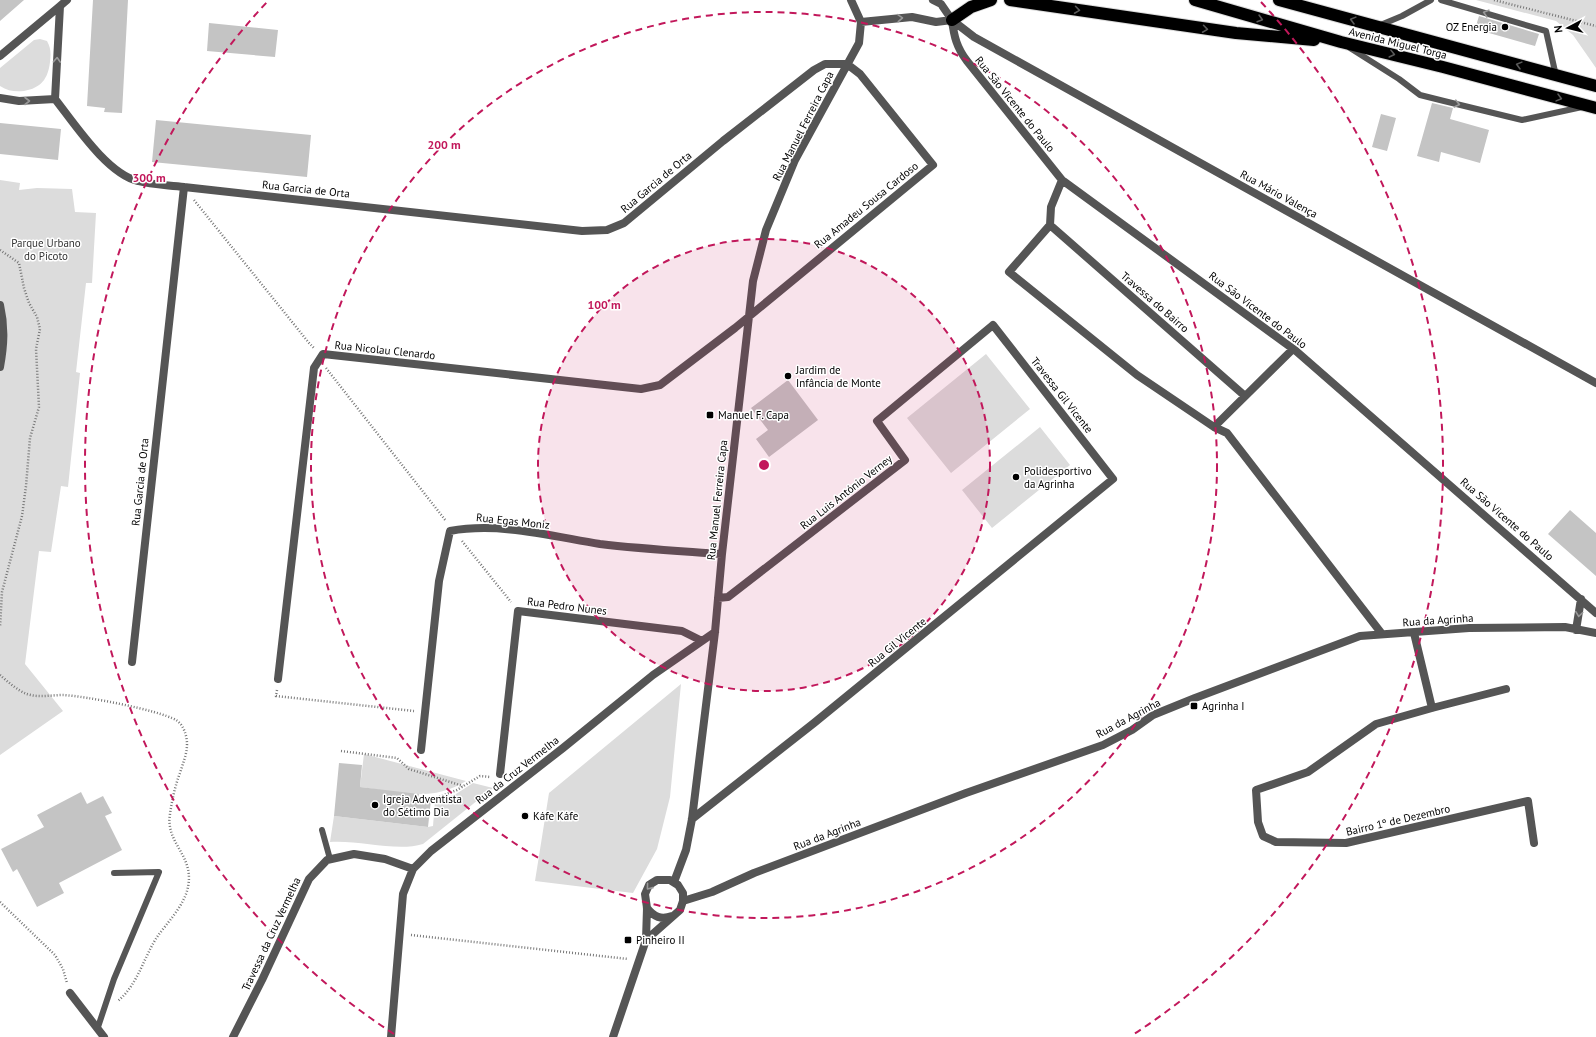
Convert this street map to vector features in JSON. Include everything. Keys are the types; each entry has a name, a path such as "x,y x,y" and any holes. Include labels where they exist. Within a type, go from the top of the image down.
{"highway":[{"path":"952,20 971,8 991,0"},
{"path":"1010,0 1236,33 1341,42"},
{"name":"Avenida Miguel Torga","path":"1195,0 1341,42 1443,67 1592,107"},
{"name":"Avenida Miguel Torga","path":"1278,0 1596,86"}],"street":[{"path":"0,56 67,0"},
{"name":"Rua Manuel Ferreira Capa","path":"674,882 686,850 692,819 715,632 722,554 753,281 766,230 795,160 859,43 861,22 851,0"},
{"path":"861,22 912,17 936,22 952,20 941,4 933,0"},
{"path":"60,6 54,99 106,161 120,173 137,181 184,187"},
{"name":"Rua São Vicente do Paulo","path":"952,20 954,36 958,48 966,61 1062,180 1293,349 1581,598 1596,613"},
{"name":"Rua Mário Valença","path":"952,20 981,41 1596,383"},
{"name":"Rua Garcia de Orta","path":"132,662 184,187 574,230 607,230 624,223 723,141 814,70 825,64 847,64"},
{"name":"Rua Amadeu Sousa Cardoso","path":"749,316 933,165 860,74 847,64"},
{"path":"0,98 19,101 54,99"},
{"path":"1062,180 1051,207 1050,225 1009,272 1137,375 1214,427 1227,433 1382,634"},
{"name":"Travessa do Bairro","path":"1050,225 1246,396"},
{"path":"0,305 4,321 5,339 0,367"},
{"name":"Rua Nicolau Clenardo","path":"321,357 641,389 660,385 749,316"},
{"name":"Travessa Gil Vicente","path":"993,325 1113,479"},
{"name":"Rua Luis António Verney","path":"718,598 728,597 905,460 877,421 993,325"},
{"path":"1214,427 1293,349"},
{"path":"278,679 314,368 321,357"},
{"name":"Rua Gil Vicente","path":"692,819 814,723 1113,479"},
{"name":"Rua Egas Moniz","path":"453,530 471,527 529,532 602,544 722,554"},
{"path":"421,750 439,581 450,531 453,530"},
{"path":"1576,630 1581,598"},
{"name":"Rua Pedro Nunes","path":"497,776 518,611 682,631 702,641"},
{"name":"Rua da Agrinha","path":"683,901 712,892 754,873 1103,744 1132,730 1153,715 1360,636 1469,628 1564,627 1596,633"},
{"name":"Rua da Cruz Vermelha","path":"391,1037 403,894 413,869 431,851 563,748 653,674 715,632"},
{"path":"1414,633 1432,708 1506,689"},
{"name":"Bairro 1º de Dezembro","path":"1432,708 1376,724 1308,772 1256,790 1258,822 1263,836 1276,842 1346,844 1528,801 1534,843"},
{"path":"330,859 354,854 385,859 413,869"},
{"name":"Travessa da Cruz Vermelha","path":"233,1037 262,980 309,879 327,860 330,859"},
{"path":"613,1037 646,940 647,908 645,894 649,885 657,880 663,879 674,882 682,893 683,901 680,910 646,940"},
{"path":"647,908 653,915 659,918 672,916"},
{"path":"70,993 98,1027 104,1037"}],"lane":[{"path":"1377,26 1402,16 1431,0"},
{"path":"1441,0 1546,31 1556,76"},
{"path":"1341,42 1399,79 1420,95 1522,120 1592,107"},
{"path":"322,830 330,859"},
{"path":"98,1027 114,979 158,872 114,872"}],"path":[{"path":"1494,0 1596,26"},
{"path":"184,187 321,357 453,530 518,611"},
{"path":"0,250 19,263 24,288 29,303 37,317 40,328 36,349 39,408 30,438 22,516 2,592 0,627"},
{"path":"0,675 26,693 39,696 72,696 154,713 176,720 184,729 187,743 185,759 173,796 170,817 171,834 189,867 189,879 186,893 148,952 136,980 128,992 118,1002 104,1008"},
{"path":"278,679 276,696 425,713"},
{"path":"341,751 397,758 409,769 463,786"},
{"path":"431,800 452,792 480,776 497,776"},
{"path":"0,902 55,954 63,969 70,993"},
{"path":"400,934 639,960"}],"green space":[{"path":"1476,0 1596,0 1596,68 1573,35 1556,21"},
{"path":"40,39 47,41 51,54 49,68 43,82 35,88 24,91 12,91 0,86 0,68 34,40"},
{"name":"Parque Urbano do Picoto","path":"0,180 20,183 19,190 37,188 72,189 75,212 96,213 92,283 86,283 76,372 80,373 68,487 61,486 51,552 39,551 25,664 63,711 0,755"},
{"path":"986,354 1030,409 951,473 907,418"},
{"name":"Polidesportivo da Agrinha","path":"1040,427 1070,465 992,528 962,490"},
{"path":"681,684 670,797 657,849 633,893 535,881 549,793"},
{"path":"364,754 466,781 453,788 427,794 401,793 360,787"},
{"path":"473,783 493,788 423,844 402,847 330,842 334,816 428,827 433,826 435,801 456,794"}],"building":[{"path":"0,0 24,0 0,21"},
{"path":"93,0 128,0 122,113 104,112 105,108 87,106"},
{"path":"1479,16 1539,34 1535,46 1475,29"},
{"path":"209,23 278,30 275,57 207,51"},
{"path":"1432,103 1453,108 1450,119 1489,130 1480,163 1441,152 1439,162 1417,156"},
{"path":"1381,114 1396,118 1387,151 1372,147"},
{"path":"156,120 311,135 307,177 152,162"},
{"path":"0,123 61,129 58,160 0,154"},
{"path":"788,380 818,420 769,457 756,439 768,430 751,408"},
{"path":"1570,510 1596,533 1596,576 1548,534"},
{"name":"Igreja Adventista do Sétimo Dia","path":"339,763 362,765 360,787 419,794 418,798 431,800 428,827 334,816"},
{"path":"81,792 87,804 103,796 112,813 105,816 122,850 59,883 64,893 37,907 17,869 13,872 1,849 44,827 37,815"}],"place":[{"name":"OZ Energia","path":"1505,27"},
{"name":"Jardim de Infância de Monte","path":"788,376"},
{"name":"Manuel F. Capa","path":"710,415"},
{"name":"Polidesportivo da Agrinha","path":"1016,477"},
{"name":"Agrinha I","path":"1194,706"},
{"name":"Igreja Adventista do Sétimo Dia","path":"375,805"},
{"name":"Káfe Káfe","path":"525,816"},
{"name":"Pinheiro II","path":"628,940"}]}
